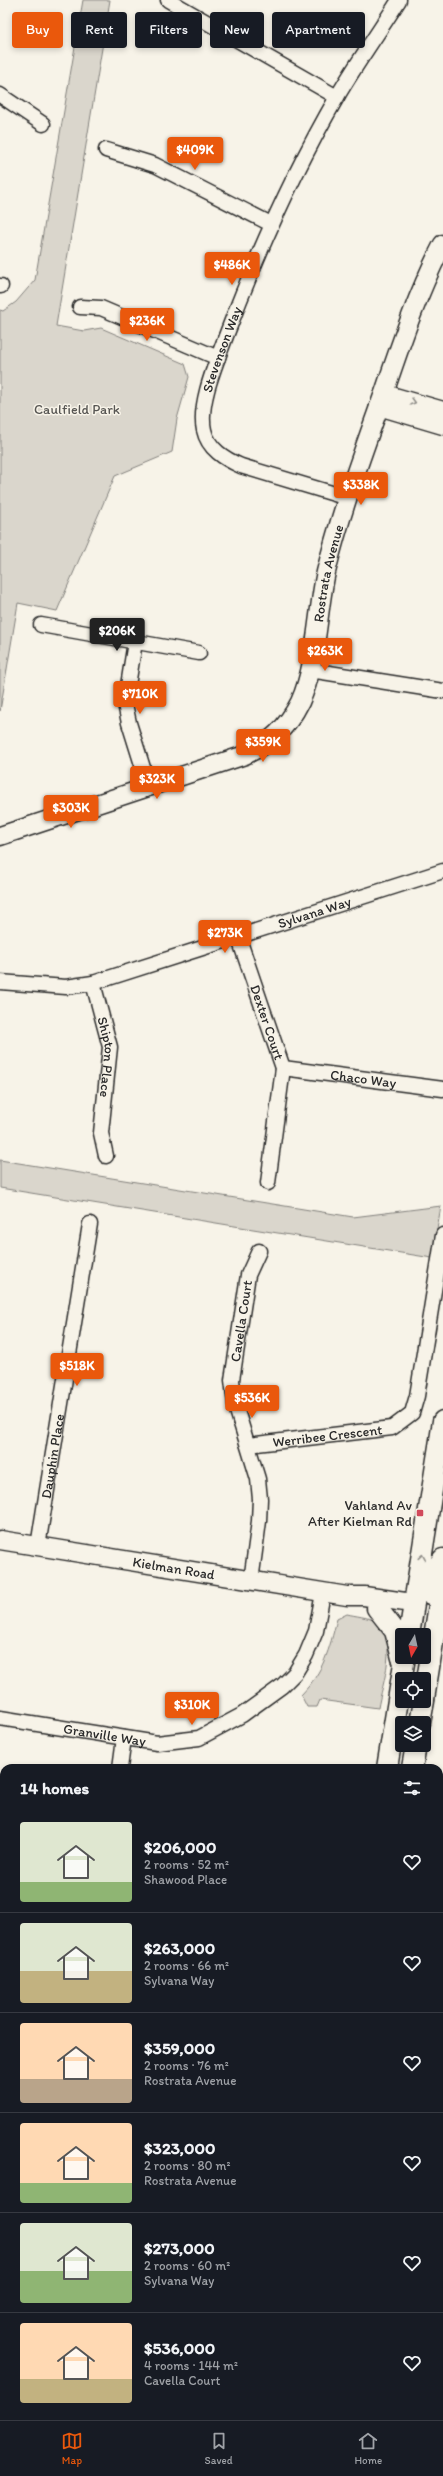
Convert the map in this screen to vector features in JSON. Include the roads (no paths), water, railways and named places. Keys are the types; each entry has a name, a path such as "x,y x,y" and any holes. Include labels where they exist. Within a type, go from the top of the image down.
{"main road":[{"path":"409,1628 409,1603 443,1421"},
{"path":"409,1603 421,1605 428,1597 435,1570 443,1559"},
{"path":"428,1672 443,1580"},
{"path":"409,1603 422,1621 432,1649"},
{"path":"377,1608 395,1631"},
{"path":"388,1764 404,1664"},
{"path":"413,1764 415,1752"}],"street":[{"path":"168,0 337,97"},
{"name":"Stevenson Way","path":"348,498 241,466 218,453 209,442 204,430 203,415 218,358 271,224 337,97 399,0"},
{"path":"0,95 43,124"},
{"path":"106,150 155,166 271,224"},
{"name":"Rostrata Avenue","path":"0,836 245,756 264,746 288,722 300,701 310,670 326,573 348,498 405,331 442,250"},
{"path":"80,307 101,308 218,358"},
{"path":"381,400 443,411"},
{"path":"381,400 443,425"},
{"path":"41,625 199,653"},
{"path":"136,642 125,704 128,723 149,787"},
{"path":"310,670 443,691"},
{"name":"Sylvana Way","path":"0,982 66,987 93,983 443,871"},
{"name":"Dexter Court","path":"238,936 283,1068 268,1183"},
{"name":"Shipton Place","path":"93,983 110,1047 101,1133 106,1156"},
{"name":"Chaco Way","path":"283,1068 443,1089"},
{"name":"Dauphin Place","path":"38,1546 90,1224"},
{"name":"Werribee Crescent","path":"248,1445 392,1428 412,1413 417,1396 443,1235"},
{"name":"Cavella Court","path":"250,1581 259,1521 260,1499 258,1479 235,1404 232,1380 248,1275 260,1250"},
{"name":"Kielman Road","path":"0,1540 323,1593 347,1596 364,1596 409,1603"},
{"name":"Granville Way","path":"0,1718 157,1743 199,1738 248,1711 282,1686 295,1672 306,1656 316,1631 323,1593"},
{"name":"Kielman Road","path":"347,1596 361,1604 377,1608 409,1603"},
{"path":"121,1764 124,1738"}],"place":[{"name":"Vahland Av After Kielman Rd","path":"420,1513"}],"park label":[{"name":"Caulfield Park","path":"77,409"}]}
